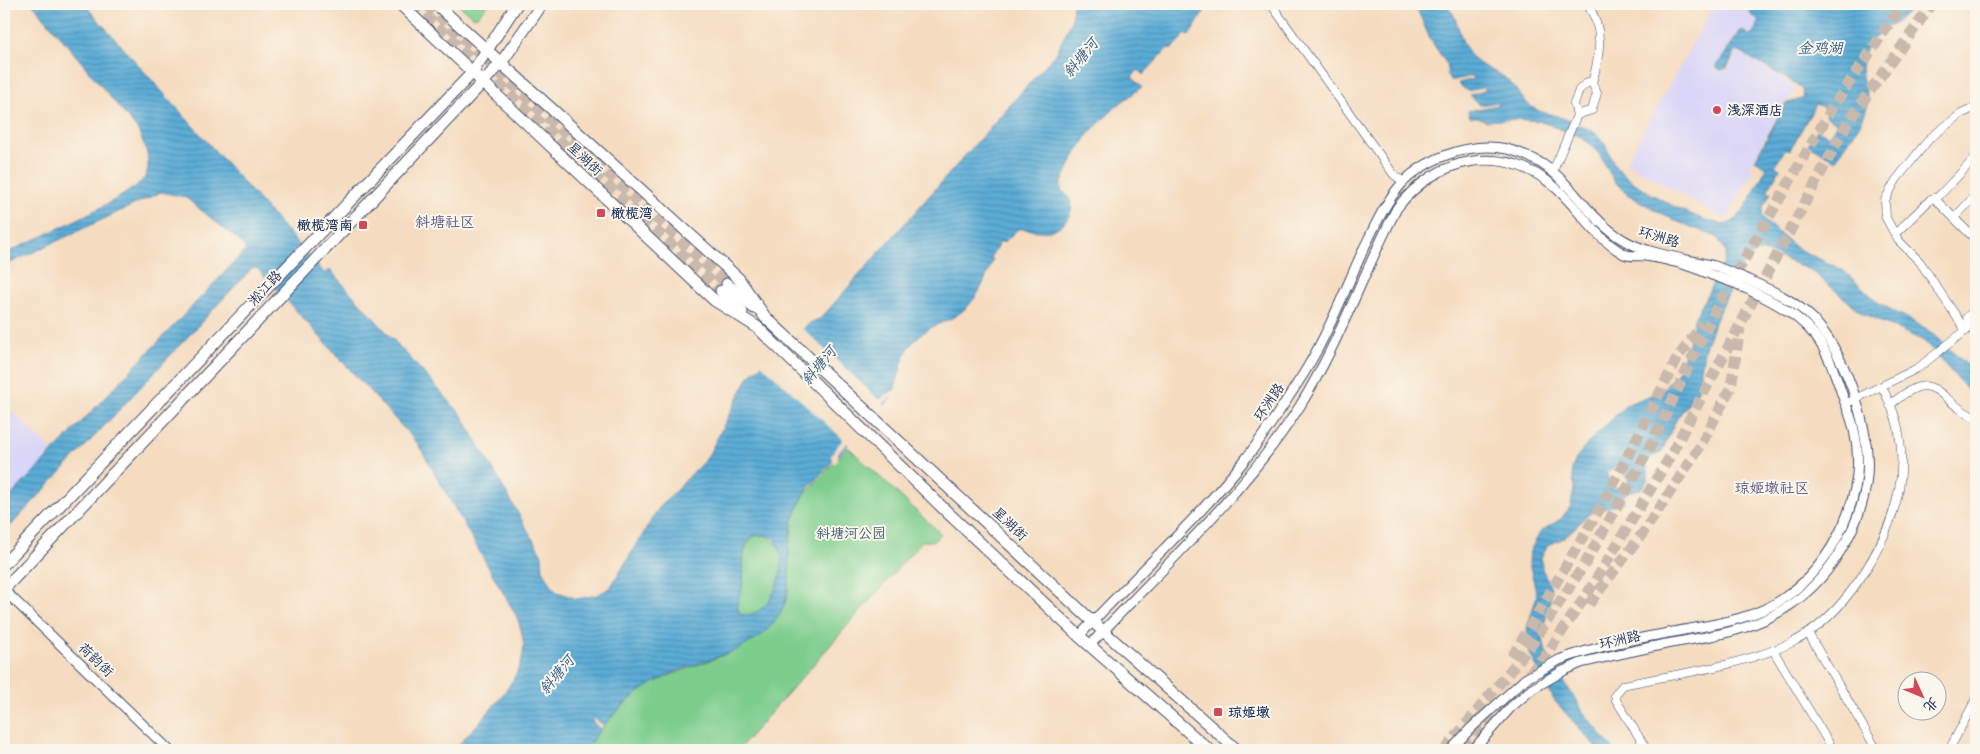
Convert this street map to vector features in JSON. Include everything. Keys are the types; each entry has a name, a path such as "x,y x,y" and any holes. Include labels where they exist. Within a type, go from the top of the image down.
{"main road":[{"name":"星湖街","path":"400,4 472,74 714,300 757,327"},
{"name":"星湖街","path":"436,4 738,278 765,317"},
{"name":"淞江路","path":"4,564 472,74 517,4"},
{"name":"淞江路","path":"4,589 316,256 501,63 542,4"},
{"name":"星湖街","path":"1209,750 1079,636 947,512 778,350 724,287 791,339 1093,622 1237,750"}],"street":[{"path":"1576,117 1588,113 1594,106 1597,92 1592,83 1600,44 1595,17 1587,4"},
{"path":"1273,7 1394,175 1404,182"},
{"path":"1552,171 1576,117 1574,104 1579,90 1588,82 1592,83"},
{"path":"1971,328 1920,262 1895,234 1886,218 1885,200 1896,180 1930,138 1962,114 1976,107"},
{"name":"环洲路","path":"1079,636 1218,492 1265,433 1307,368 1372,232 1389,201 1404,182 1436,160 1456,152 1484,148 1506,149 1531,158 1552,171 1565,182 1597,218 1622,239 1647,253 1713,270 1785,297 1811,317 1833,348 1847,375 1864,430 1868,465 1865,500 1857,524 1831,566 1810,590 1786,608 1753,626 1631,651 1581,663 1563,671 1532,689 1511,707 1473,750"},
{"path":"1895,234 1976,157"},
{"name":"环洲路","path":"1090,645 1233,494 1278,439 1322,367 1397,208 1406,195 1429,176 1441,169 1466,161 1487,159 1516,165 1534,172 1556,188 1590,228 1626,255 1647,253"},
{"path":"1954,218 1976,195"},
{"path":"1934,198 1976,240"},
{"name":"环洲路","path":"1451,750 1470,729 1525,679 1559,660 1630,640 1750,615 1780,601 1803,583 1822,560 1838,534 1847,518 1853,501 1857,466 1854,430 1837,379 1812,331 1792,313 1739,281"},
{"path":"1971,328 1967,317 1976,309"},
{"path":"1845,404 1918,368 1971,328"},
{"path":"1647,750 1616,700 1614,695 1618,689 1623,685 1751,658 1772,650 1808,633 1840,604 1860,579 1879,546 1892,516 1899,488 1900,456 1896,418 1882,386"},
{"path":"1890,405 1917,386 1930,386 1956,406 1976,418"},
{"name":"荷韵街","path":"4,589 169,750"},
{"path":"1808,633 1877,750"},
{"path":"1772,650 1833,750"},
{"path":"1949,750 1976,699"}],"shaded area":[{"name":"浅深酒店","path":"1715,4 1750,4 1748,14 1759,21 1751,35 1740,28 1714,68 1721,72 1729,69 1737,53 1740,53 1796,87 1789,101 1784,103 1749,168 1754,171 1726,220 1626,162"},
{"path":"4,403 53,452 4,503"}],"green space":[{"path":"457,4 488,4 479,15 474,17"},
{"name":"斜塘河公园","path":"848,447 941,534 934,541 922,541 738,750 585,750 620,708 637,693 663,679 745,645 762,634 776,620 785,604 790,566 782,568 774,592 764,607 750,615 741,615 737,606 743,583 744,556 747,546 754,536 766,535 779,547 783,564 790,541 793,520 804,495"}],"water":[{"name":"斜塘河","path":"33,4 84,4 325,274 330,270 461,414 542,555 543,570 555,591 577,599 597,595 610,588 659,508 707,458 749,376 810,323 821,318 1057,52 1071,22 1073,4 1209,4 1189,36 1186,33 1172,50 1168,48 1143,75 1138,70 1132,77 1142,87 1118,105 1089,133 1061,184 1061,190 1068,196 1071,203 1070,214 1064,223 1059,227 1046,231 1018,229 1003,243 1001,241 990,258 993,259 973,300 960,313 926,331 913,342 902,363 890,399 808,488 800,502 791,527 789,580 784,604 769,628 761,636 742,647 678,671 654,683 632,697 604,726 595,718 592,721 600,729 585,750 454,750 505,692 519,667 523,654 523,644 517,617 418,444 257,268 252,268 4,533 4,503 246,250 242,243 185,197 161,192 4,266 4,254 102,207 137,186 145,177 148,159 145,146 137,129","holes":["758,534 771,538 779,547 782,560 775,590 767,603 756,612 743,615 738,612 737,608 743,585 743,554 745,548 751,538"]},
{"name":"金鸡湖","path":"1415,4 1446,4 1451,10 1464,45 1472,57 1483,66 1504,77 1530,106 1575,123 1595,133 1603,141 1616,167 1628,178 1673,206 1690,214 1706,220 1730,223 1735,220 1751,198 1767,167 1755,160 1785,104 1804,98 1802,90 1796,84 1740,52 1736,51 1727,68 1721,70 1716,67 1741,30 1751,36 1760,21 1750,14 1752,4 1917,4 1875,38 1864,53 1861,70 1867,107 1858,128 1836,160 1808,145 1817,130 1829,136 1837,123 1825,116 1827,109 1816,104 1790,150 1786,148 1775,166 1780,169 1767,191 1771,193 1763,207 1762,215 1767,223 1796,248 1843,270 1879,303 1927,329 1976,373 1976,395 1963,385 1924,341 1862,313 1812,271 1762,250 1751,256 1743,265 1715,320 1704,351 1698,390 1676,420 1661,453 1646,459 1647,464 1626,473 1622,465 1606,472 1613,489 1622,486 1626,494 1622,496 1624,502 1590,513 1564,538 1548,545 1541,557 1542,569 1551,587 1550,602 1542,633 1546,653 1584,713 1614,750 1599,750 1554,700 1530,654 1527,629 1537,595 1529,563 1530,551 1541,531 1561,519 1571,506 1574,488 1572,468 1577,457 1590,441 1626,405 1661,391 1677,374 1690,340 1694,319 1724,262 1726,252 1717,237 1673,220 1627,194 1614,181 1597,150 1581,137 1539,121 1517,119 1486,121 1478,117 1470,117 1468,111 1498,105 1497,102 1479,105 1470,95 1485,91 1485,87 1467,91 1458,83 1473,79 1472,76 1450,81 1447,75 1448,66 1430,39"},
{"path":"1647,466 1648,477 1646,483 1639,490 1630,492 1626,484 1629,482 1626,475"}],"pier":[{"path":"801,327 879,400 894,390 895,395 883,403 886,407 851,447 847,443 838,453 838,460 834,464 831,455 843,439 761,364"}],"tunnel":[{"path":"413,4 721,291"},
{"path":"426,4 727,284"},
{"path":"1445,750 1532,644 1586,562 1649,449 1718,305 1834,105 1903,4"},
{"path":"1466,750 1548,652 1589,591 1668,460 1848,122 1932,4"},
{"path":"1512,657 1609,493 1678,357 1703,324"},
{"path":"1589,604 1643,533 1701,445 1731,387 1740,328"}],"place":[{"name":"浅深酒店","path":"1717,110"},
{"name":"橄榄湾","path":"601,213"},
{"name":"橄榄湾南","path":"363,225"},
{"name":"琼姬墩","path":"1218,712"}],"district":[{"name":"斜塘社区","path":"445,222"},
{"name":"琼姬墩社区","path":"1772,488"}]}
